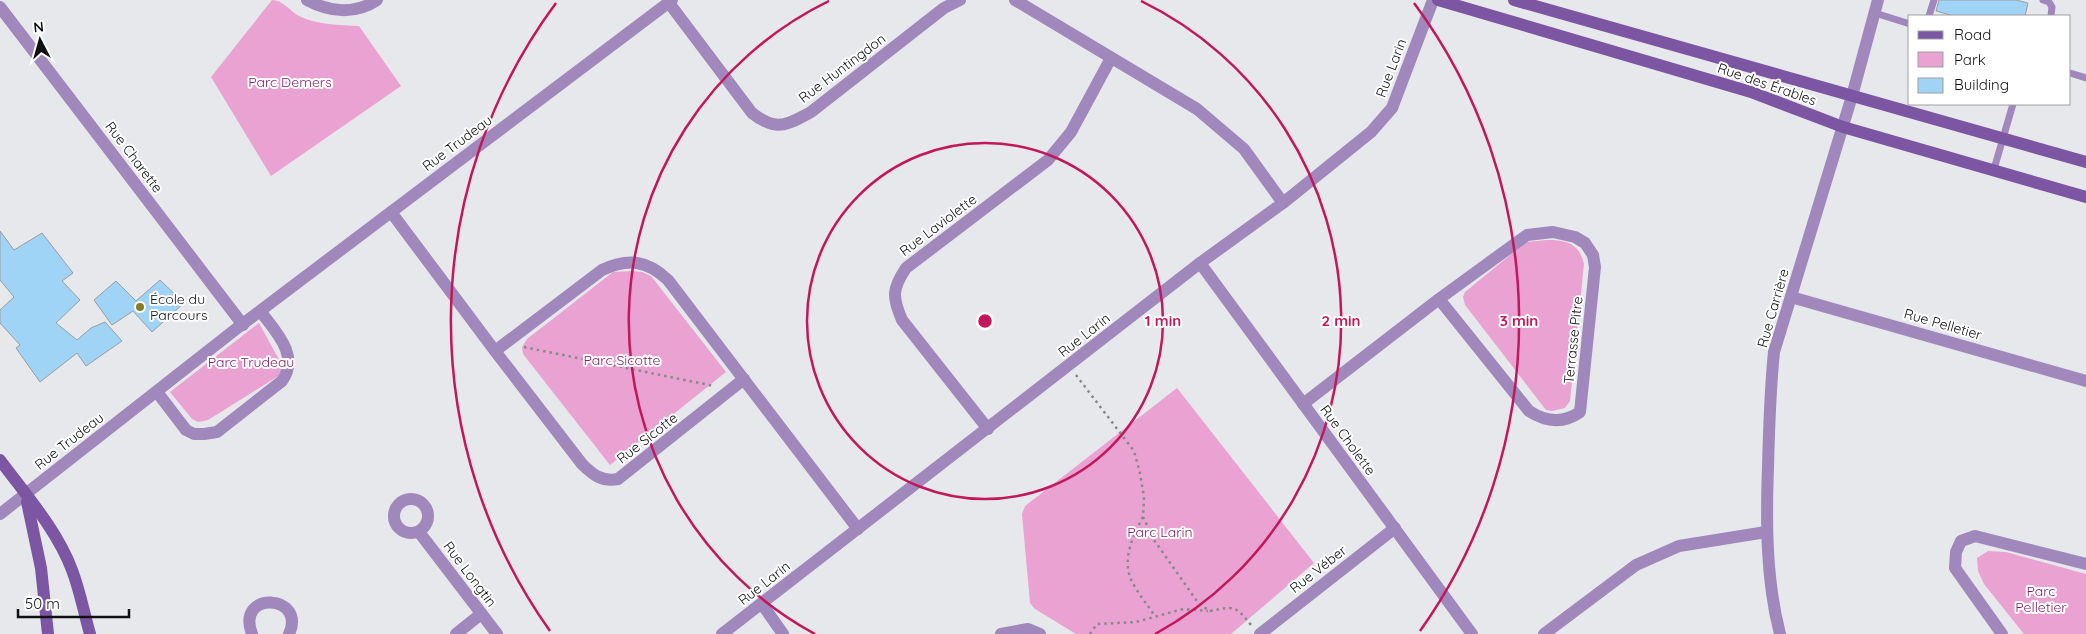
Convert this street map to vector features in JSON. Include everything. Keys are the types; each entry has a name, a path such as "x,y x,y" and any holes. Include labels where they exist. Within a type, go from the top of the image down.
{"street":[{"path":"307,0 322,8 345,11 372,4 377,0"},
{"name":"Rue Huntingdon","path":"671,1 752,113 763,122 780,126 791,123 811,112 944,8 960,0"},
{"path":"1015,0 1197,110 1222,128 1244,149 1283,203"},
{"name":"Rue Larin","path":"722,634 1200,263 1283,203 1372,132 1392,108 1433,0"},
{"name":"Rue des Érables","path":"1438,0 1751,92 1843,127 2086,196"},
{"name":"Rue des Érables","path":"1514,0 2086,162"},
{"name":"Rue Carrière","path":"1780,634 1776,619 1766,532 1770,396 1774,352 1843,127 1878,0"},
{"name":"Rue Trudeau","path":"0,514 243,324 671,1"},
{"name":"Rue Charette","path":"0,7 243,324"},
{"name":"Rue Laviolette","path":"988,429 902,320 894,302 895,284 906,268 1048,160 1070,132 1111,58"},
{"name":"Rue Sicotte","path":"391,212 582,464 597,478 604,480 618,479 744,379"},
{"name":"Terrasse Pitre","path":"1303,404 1439,299 1527,235 1553,232 1575,237 1585,243 1592,255 1595,267 1580,412 1571,418 1556,421 1541,419 1529,411 1439,299"},
{"path":"495,351 602,270 616,263 643,264 657,270 668,280 858,529"},
{"name":"Rue Cholette","path":"1200,263 1472,634"},
{"name":"Rue Pelletier","path":"1791,297 2086,381"},
{"path":"157,392 186,430 194,434 217,432 282,381 288,373 289,364 286,350 280,337 261,312"},
{"path":"0,460 55,537 72,570 90,634"},
{"path":"26,495 41,568 48,634"},
{"name":"Rue Véber","path":"1257,631 1395,528"},
{"name":"Rue Longtin","path":"419,532 497,634"},
{"path":"1544,634 1644,561 1679,546 1766,532"},
{"path":"2002,634 1956,568 1956,552 1961,541 1975,536 2086,564"},
{"path":"252,634 249,620 251,613 256,607 269,602 282,605 291,615 292,622 289,634"},
{"path":"762,604 783,634"},
{"path":"456,634 481,614"},
{"path":"1001,634 1028,629 1040,634"}],"lane":[{"path":"1929,15 1934,0"},
{"path":"2043,0 2049,2 2052,7 2051,15"},
{"path":"1874,13 1908,23"},
{"path":"2071,73 2086,78"},
{"path":"1994,169 2013,105"}],"path":[{"path":"510,340 522,346 716,387 727,393"},
{"path":"1070,365 1134,450 1144,497 1143,517 1132,537 1126,560 1134,586 1155,618"},
{"path":"1143,517 1154,540 1199,604 1210,611"},
{"path":"1090,634 1097,624 1119,624 1155,618 1183,609 1210,611 1232,606 1239,610 1257,631"}],"green space":[{"name":"Parc Demers","path":"272,0 280,2 306,19 328,24 359,26 401,86 271,176 211,77"},
{"path":"1547,240 1571,244 1579,251 1584,264 1570,401 1565,408 1552,411 1546,410 1465,305 1463,297 1465,292 1526,242"},
{"name":"Parc Sicotte","path":"613,272 642,272 651,276 726,372 610,465 523,354 522,347 527,339"},
{"name":"Parc Trudeau","path":"259,323 282,365 280,375 208,420 198,422 192,419 170,392"},
{"name":"Parc Larin","path":"1177,388 1314,563 1231,634 1076,634 1035,609 1030,603 1022,514 1025,506"},
{"name":"Parc Pelletier","path":"1988,551 2006,552 2086,574 2086,634 2024,634 1984,584 1978,571 1977,558"}],"building":[{"path":"1939,0 2016,0 2028,3 2025,15 1950,15 1936,11"},
{"name":"École du Parcours","path":"0,231 14,250 42,233 73,273 62,281 80,300 56,323 77,340 91,328 105,322 122,341 86,366 77,353 40,382 16,348 20,345 0,323 0,310 14,297 0,280"},
{"path":"160,280 184,303 152,332 133,311 112,325 94,300 116,281 136,301"}],"place":[{"name":"École du Parcours","path":"140,307"}]}
